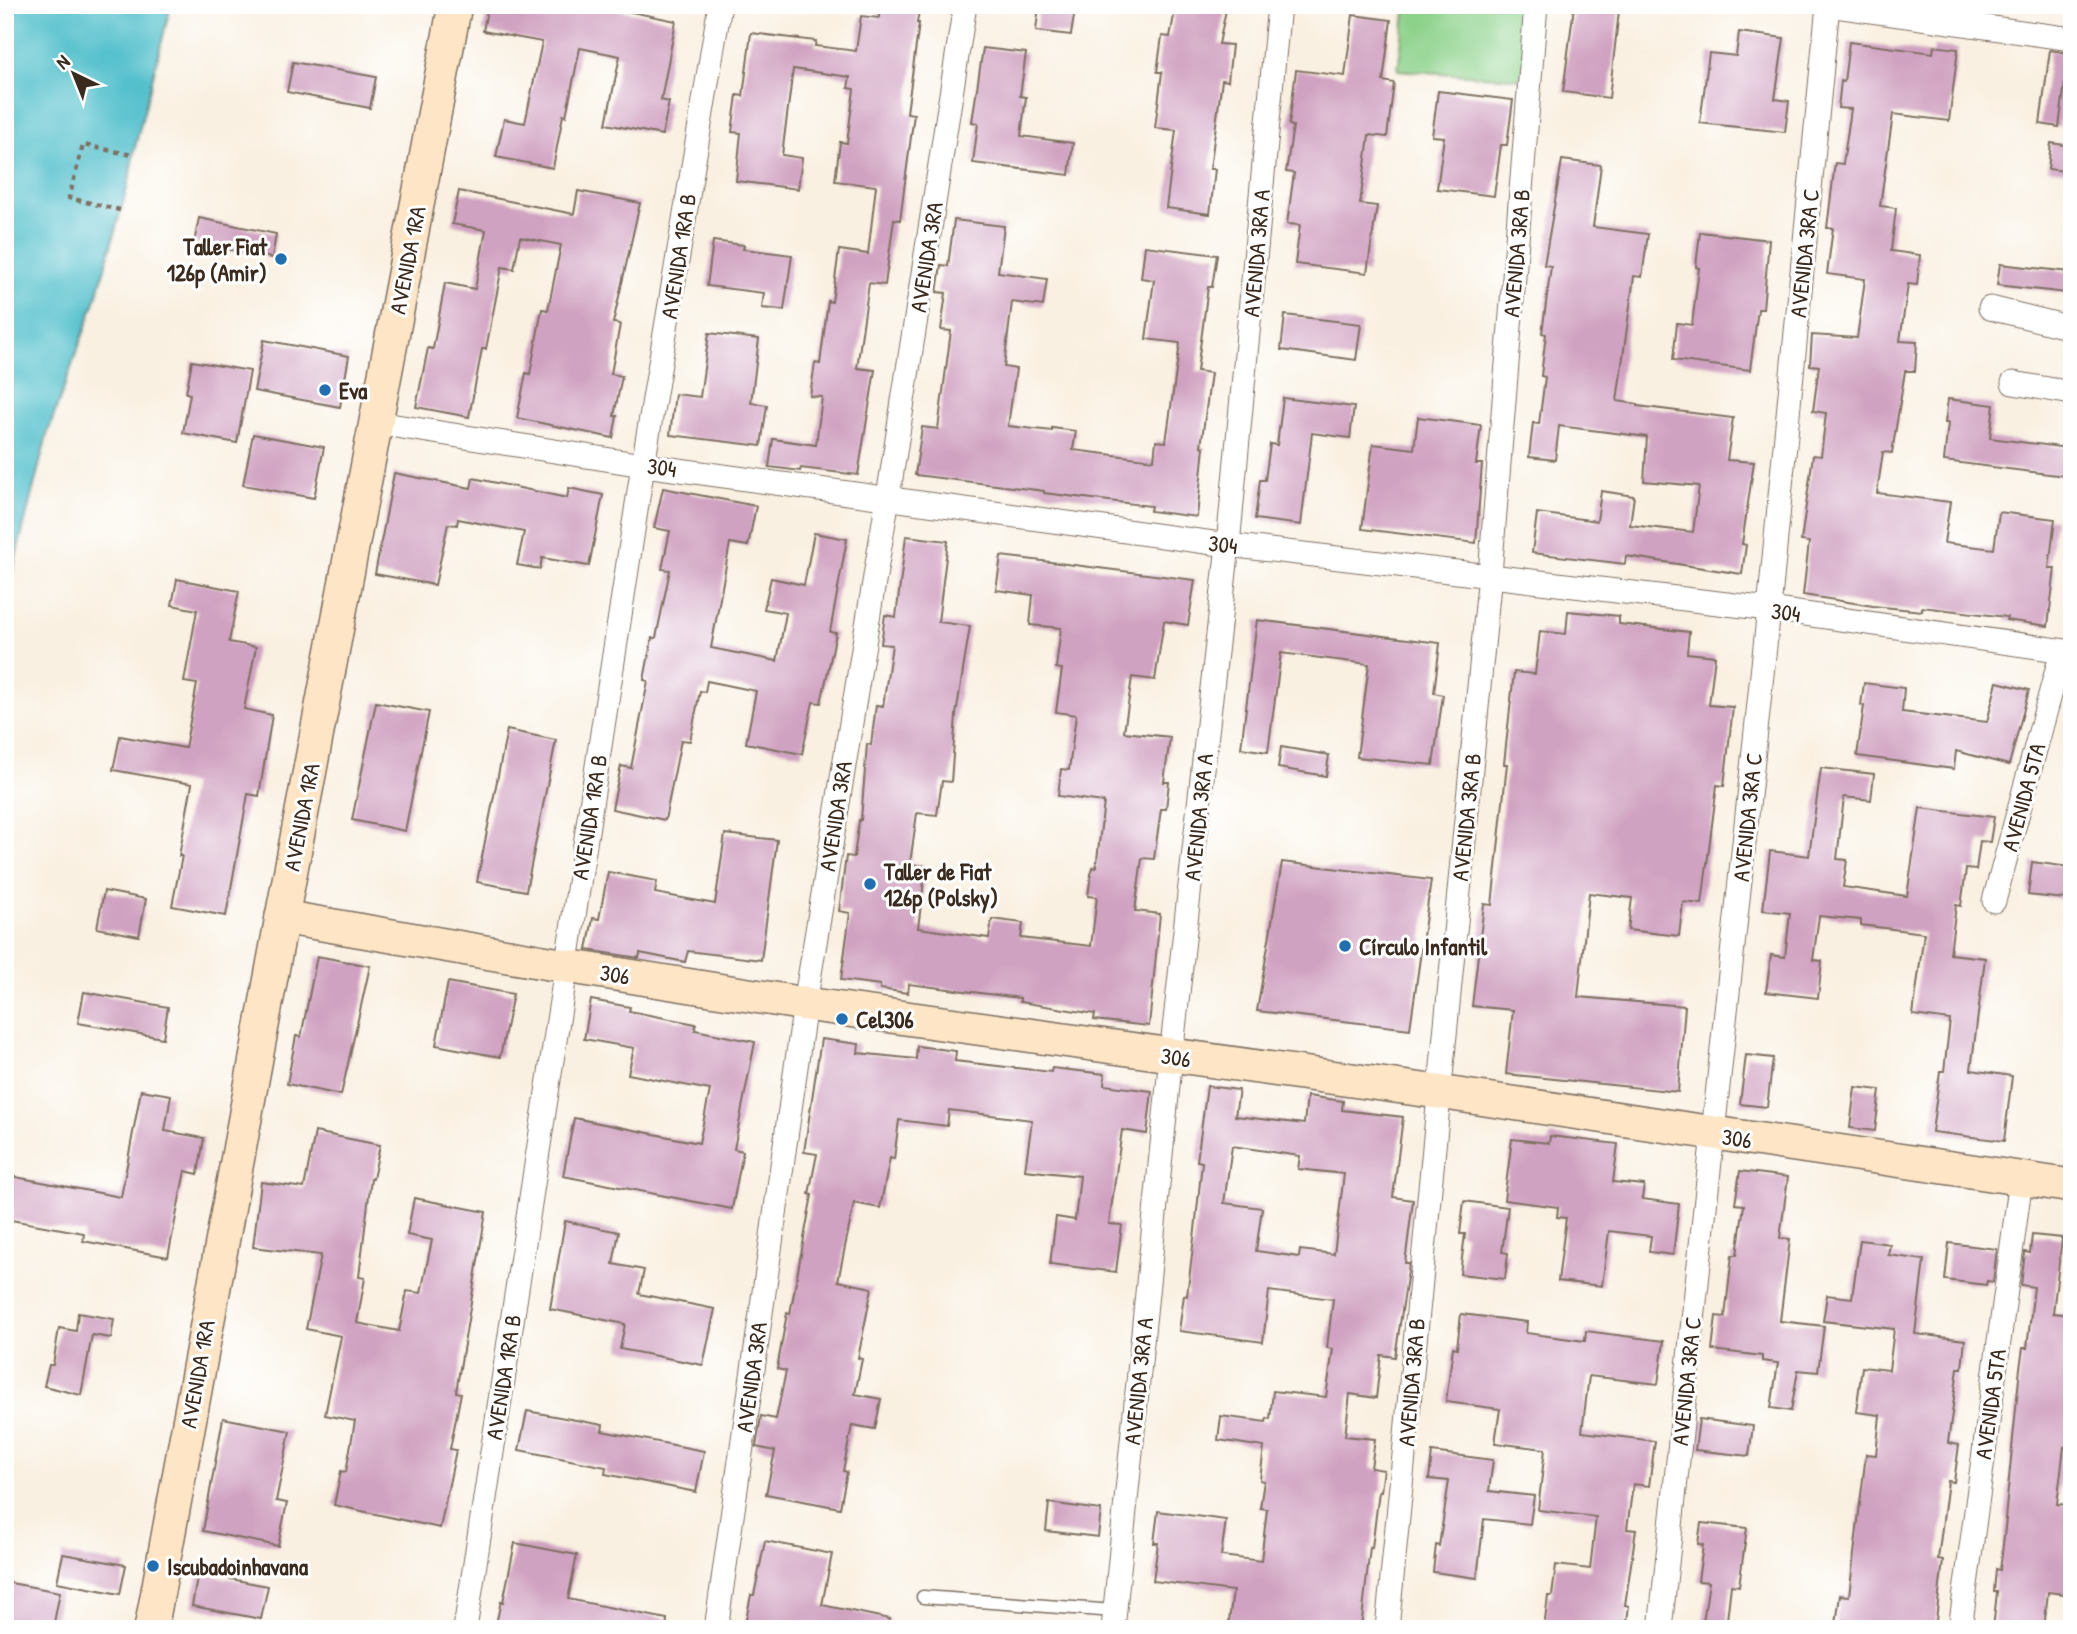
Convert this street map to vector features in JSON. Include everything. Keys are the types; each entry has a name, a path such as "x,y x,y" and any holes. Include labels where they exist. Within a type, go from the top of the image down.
{"street":[{"name":"AVENIDA 1RA","path":"151,1629 454,5"},
{"name":"AVENIDA 1RA B","path":"465,1629 643,464 720,5"},
{"name":"AVENIDA 3RA","path":"716,1629 805,1004 965,5"},
{"name":"AVENIDA 3RA A","path":"1114,1620 1171,1056 1228,545 1279,5"},
{"name":"AVENIDA 3RA B","path":"1387,1629 1490,574 1536,5"},
{"path":"1828,5 2072,39"},
{"name":"AVENIDA 3RA C","path":"1660,1629 1769,609 1828,5"},
{"path":"1990,309 2072,328"},
{"path":"2013,383 2072,393"},
{"name":"304","path":"377,423 643,464 1228,545 1769,609 2067,652"},
{"name":"AVENIDA 5TA","path":"1994,901 2067,652"},
{"name":"306","path":"282,917 805,1004 1438,1092 2072,1186"},
{"name":"AVENIDA 5TA","path":"1960,1629 2021,1179"}],"lane":[{"path":"923,1597 1114,1620"}],"path":[{"path":"120,210 69,198 83,145 133,155"}],"green space":[{"path":"1406,5 1530,5 1524,79 1398,70"}],"water":[{"path":"5,5 171,5 133,155 129,181 98,293 47,435 5,600"}],"building":[{"path":"488,5 597,5 676,21 661,100 669,102 662,135 606,124 620,56 580,48 553,168 496,157 504,119 525,123 542,42 483,31"},
{"path":"880,5 920,5 907,113 914,114 900,220 894,219 885,285 869,283 857,368 875,370 858,475 769,467 773,439 816,445 822,397 810,396 815,363 820,364 828,301 832,302 839,250 868,254 876,186 835,181 840,142 847,143 854,89 848,88 850,77 793,69 782,155 802,158 798,189 736,181 741,133 732,132 737,95 743,96 751,33 816,41 815,46 856,51 861,16 879,18"},
{"path":"1176,5 1227,5 1219,44 1232,45 1228,81 1222,80 1210,169 1215,169 1210,214 1166,208 1176,130 1155,128 1162,72 1157,72 1162,36 1170,37"},
{"path":"1039,6 1075,10 1071,35 1036,31"},
{"path":"1574,6 1619,11 1609,98 1563,92"},
{"path":"1353,15 1391,20 1383,81 1394,83 1387,137 1369,135 1360,204 1377,206 1367,273 1295,264 1300,225 1287,224 1294,173 1286,172 1293,126 1289,125 1296,70 1345,76"},
{"path":"1739,32 1784,38 1775,99 1789,101 1785,132 1700,123 1709,53 1736,56"},
{"path":"1849,42 1933,53 1934,46 1958,49 1949,121 1893,114 1880,206 1896,208 1891,251 1920,255 1917,285 1908,284 1900,341 1917,342 1915,371 1905,371 1892,453 1883,452 1877,493 1950,502 1944,543 1994,549 1999,512 2055,519 2049,568 2055,568 2048,626 2006,620 2007,617 1922,607 1922,611 1873,606 1803,595 1809,542 1801,541 1813,455 1821,456 1826,413 1813,411 1819,366 1810,365 1812,335 1857,338 1865,279 1827,274 1833,228 1827,228 1835,163 1843,164 1851,109 1838,108"},
{"path":"983,48 1026,53 1020,96 1026,97 1021,136 1073,143 1069,175 973,163 978,123 972,122"},
{"path":"2050,50 2069,53 2059,127 2040,124"},
{"path":"293,62 376,77 370,108 287,92"},
{"path":"1438,91 1513,100 1507,145 1501,145 1494,196 1437,189 1444,137 1432,136"},
{"path":"2051,143 2072,146 2072,172 2048,169"},
{"path":"1562,160 1601,165 1593,227 1648,234 1642,277 1634,276 1617,401 1733,418 1727,460 1754,462 1742,544 1746,545 1742,574 1626,556 1625,564 1532,553 1537,513 1597,521 1601,491 1634,496 1630,525 1693,532 1699,486 1644,481 1647,437 1559,426 1555,460 1529,457 1533,423 1539,424 1545,377 1541,376 1546,334 1542,333 1551,266 1544,265"},
{"path":"459,191 574,214 578,191 640,203 613,323 620,324 611,374 622,376 614,416 617,416 613,438 517,418 526,373 530,374 542,309 548,310 561,245 520,237 514,269 502,267 469,417 416,407 428,348 433,349 445,283 475,289 486,230 452,224"},
{"path":"199,218 276,234 272,258 194,243"},
{"path":"954,220 1004,226 998,272 1047,279 1043,306 1012,302 1004,367 1016,369 1008,426 1076,431 1073,450 1154,460 1156,441 1166,442 1180,343 1146,339 1154,280 1141,278 1145,246 1217,255 1212,287 1208,287 1197,371 1211,373 1201,446 1204,447 1197,517 1150,511 1151,506 915,475 922,427 938,429 951,331 941,330 946,293 937,292 941,265 948,266"},
{"path":"1700,232 1769,240 1763,309 1758,309 1750,370 1673,360 1677,323 1692,325"},
{"path":"713,241 744,245 743,249 792,255 784,310 762,308 764,293 707,286"},
{"path":"2000,264 2069,272 2066,293 1997,285"},
{"path":"1285,315 1361,324 1356,360 1281,350"},
{"path":"709,333 759,339 751,403 767,405 761,446 670,435 675,394 700,397"},
{"path":"264,340 349,356 340,407 254,391"},
{"path":"192,361 250,371 237,443 183,433 190,394 186,393"},
{"path":"1283,398 1354,407 1350,438 1312,433 1301,525 1255,519 1260,480 1265,480 1270,444 1277,445"},
{"path":"1948,399 1994,405 1990,438 2068,448 2065,476 1944,461"},
{"path":"1418,417 1481,425 1476,464 1482,464 1476,543 1362,529 1373,444 1414,449"},
{"path":"253,434 324,447 314,498 243,485"},
{"path":"394,473 471,488 473,478 567,498 569,488 603,495 589,566 542,558 540,569 517,565 524,532 458,519 457,525 448,524 435,585 375,574"},
{"path":"663,488 756,506 748,546 730,543 711,648 777,661 786,613 764,609 771,578 804,585 814,533 847,539 830,632 836,633 830,662 821,703 813,702 802,754 746,743 756,691 707,681 705,692 700,691 690,741 681,740 665,820 612,809 621,766 631,768 648,681 644,680 652,638 656,638 670,570 662,569 670,531 654,528"},
{"path":"906,536 948,541 938,622 970,626 956,715 951,782 942,781 937,815 917,813 910,864 926,866 918,928 989,938 992,919 1023,923 1021,938 1091,946 1097,897 1088,896 1092,867 1096,868 1104,802 1058,796 1061,769 1069,770 1076,715 1056,712 1062,669 1056,668 1061,628 1030,625 1033,595 996,590 1001,556 1195,580 1188,625 1164,621 1155,680 1132,677 1124,732 1170,737 1164,782 1169,782 1166,809 1161,809 1154,859 1142,858 1135,911 1160,914 1149,1026 1094,1020 1095,1014 1020,1002 1020,998 909,984 908,993 880,989 880,985 841,980 850,913 839,911 846,856 854,857 861,820 867,744 871,745 876,705 883,706 892,645 881,644 885,615 896,617"},
{"path":"177,579 239,591 229,642 256,647 244,709 272,715 259,796 248,794 226,916 172,906 192,784 113,770 120,736 185,748 197,684 184,682 197,610 172,605"},
{"path":"1568,611 1619,616 1619,624 1689,632 1687,653 1715,656 1709,705 1733,707 1724,786 1717,785 1702,904 1683,902 1679,936 1628,930 1632,898 1589,893 1578,997 1685,1006 1678,1092 1506,1074 1513,1010 1472,1006 1484,904 1492,905 1514,672 1535,674 1540,631 1566,634"},
{"path":"1257,620 1440,643 1434,693 1443,695 1433,765 1357,757 1369,664 1281,653 1268,752 1241,748"},
{"path":"1997,682 2029,690 2009,765 1956,751 1954,769 1857,756 1864,706 1861,705 1864,683 1904,688 1902,712 1987,722"},
{"path":"376,702 429,712 405,831 352,820"},
{"path":"507,730 556,740 526,891 477,882"},
{"path":"1281,747 1329,755 1326,776 1278,768"},
{"path":"1821,768 1874,774 1871,800 1844,797 1837,859 1847,860 1843,887 1907,896 1920,808 1994,817 1990,842 1980,841 1976,870 1966,869 1961,906 1956,905 1950,954 1985,958 1971,1070 2012,1076 2004,1141 1932,1132 1940,1071 1944,1071 1950,1020 1913,1015 1924,933 1861,925 1861,920 1819,916 1813,960 1822,961 1818,998 1766,992 1771,955 1785,957 1790,913 1763,910 1770,851 1809,856"},
{"path":"725,834 777,840 761,960 688,951 685,962 640,953 639,958 587,950 593,918 599,919 608,872 657,881 655,893 715,904"},
{"name":"Círculo Infantil","path":"1282,862 1431,880 1410,1029 1257,1011"},
{"path":"2032,862 2070,867 2065,899 2028,895"},
{"path":"104,891 146,899 139,936 97,928"},
{"path":"317,956 370,966 341,1095 287,1084 296,1036 301,1037"},
{"path":"448,982 513,994 500,1057 436,1045"},
{"path":"84,992 168,1007 163,1038 78,1023"},
{"path":"591,1000 630,1007 629,1011 696,1024 695,1030 755,1042 734,1149 743,1151 732,1209 563,1176 574,1118 699,1143 710,1090 628,1074 634,1048 584,1039"},
{"path":"821,1039 859,1044 858,1053 916,1059 917,1046 956,1051 955,1061 1051,1072 1052,1068 1105,1074 1104,1085 1152,1091 1147,1134 1122,1130 1109,1224 1122,1225 1116,1272 1050,1264 1056,1217 1075,1220 1080,1176 1025,1170 1032,1120 949,1110 947,1126 899,1120 894,1159 890,1158 880,1208 854,1203 838,1281 872,1288 858,1358 862,1359 855,1394 881,1399 875,1429 852,1425 843,1471 847,1472 840,1508 766,1494 775,1451 756,1447 761,1416 776,1419 786,1371 777,1369 812,1195 809,1194 817,1154 804,1152"},
{"path":"1746,1055 1773,1058 1767,1107 1740,1104"},
{"path":"1207,1086 1239,1090 1235,1116 1304,1124 1307,1096 1343,1101 1342,1110 1403,1117 1393,1197 1413,1200 1405,1263 1409,1263 1395,1357 1381,1355 1376,1398 1350,1394 1345,1436 1375,1439 1371,1468 1384,1470 1372,1548 1370,1547 1361,1629 1228,1629 1233,1591 1153,1581 1158,1543 1154,1543 1158,1511 1226,1520 1221,1556 1261,1561 1267,1509 1260,1508 1264,1481 1260,1480 1264,1447 1218,1440 1221,1416 1266,1422 1267,1418 1270,1419 1273,1391 1326,1397 1333,1349 1327,1348 1333,1299 1269,1291 1263,1342 1179,1331 1184,1295 1187,1296 1195,1230 1202,1162 1197,1161","holes":["1232,1146 1300,1156 1298,1169 1344,1174 1334,1254 1300,1250 1299,1257 1256,1251 1262,1208 1224,1203"]},
{"path":"1855,1087 1880,1090 1875,1131 1850,1128"},
{"path":"141,1090 171,1095 165,1131 204,1138 198,1174 185,1171 168,1257 83,1241 84,1233 5,1219 5,1175 121,1197"},
{"path":"315,1132 380,1145 371,1179 359,1277 365,1278 357,1323 399,1331 407,1291 421,1293 432,1240 407,1235 414,1198 486,1212 456,1392 461,1393 450,1449 456,1450 440,1528 334,1505 341,1471 346,1472 355,1421 325,1415 341,1336 306,1329 321,1255 253,1247 261,1182 304,1188"},
{"path":"1550,1136 1618,1144 1613,1182 1644,1185 1642,1199 1679,1204 1673,1255 1649,1252 1651,1236 1609,1231 1602,1286 1558,1281 1566,1218 1557,1217 1558,1207 1504,1200 1512,1139 1549,1143"},
{"path":"1740,1171 1788,1177 1780,1238 1790,1239 1780,1321 1824,1326 1818,1372 1798,1370 1791,1411 1771,1408 1778,1363 1762,1361 1762,1356 1712,1350 1716,1316 1725,1317 1732,1255 1737,1255 1744,1205 1735,1204"},
{"path":"1464,1201 1508,1207 1502,1252 1508,1253 1505,1279 1460,1274 1465,1234 1460,1234"},
{"path":"565,1221 619,1232 613,1264 644,1270 639,1294 715,1309 703,1365 620,1349 625,1324 550,1309"},
{"path":"2032,1235 2062,1238 2053,1313 2072,1315 2072,1416 2066,1448 2064,1447 2057,1504 2072,1505 2072,1595 2048,1592 2044,1629 1993,1629 1997,1592 1994,1592 1996,1569 2000,1570 2020,1368 2023,1348 2027,1348 2034,1287 2021,1285 2025,1252 2030,1253"},
{"path":"1860,1240 1890,1244 1888,1255 1924,1260 1915,1334 1965,1340 1962,1368 1958,1368 1948,1443 1959,1445 1954,1482 1948,1481 1938,1559 1943,1560 1935,1629 1839,1629 1840,1624 1836,1624 1840,1595 1849,1596 1866,1454 1876,1455 1880,1415 1856,1412 1862,1367 1889,1370 1894,1329 1823,1321 1827,1295 1852,1298"},
{"path":"1949,1243 1997,1249 1993,1282 1987,1281 1986,1285 1945,1280"},
{"path":"78,1313 114,1319 111,1338 92,1335 81,1395 44,1386 49,1365 53,1365 59,1328 76,1331"},
{"path":"1461,1314 1527,1322 1526,1333 1585,1341 1586,1331 1664,1341 1658,1384 1589,1376 1582,1432 1655,1441 1649,1486 1633,1484 1627,1529 1636,1530 1625,1605 1629,1606 1626,1629 1544,1629 1548,1596 1552,1596 1556,1565 1590,1569 1596,1517 1538,1510 1545,1449 1495,1443 1500,1409 1446,1402 1453,1347 1457,1348"},
{"path":"527,1411 603,1425 602,1431 704,1451 696,1492 605,1474 606,1467 519,1450"},
{"path":"223,1418 290,1431 276,1501 287,1503 278,1546 203,1531"},
{"path":"1699,1419 1753,1426 1749,1456 1695,1450"},
{"path":"1432,1452 1493,1460 1489,1491 1534,1496 1530,1524 1484,1519 1477,1578 1433,1572 1449,1481 1429,1479"},
{"path":"1049,1503 1101,1510 1098,1537 1046,1531"},
{"path":"1701,1523 1747,1528 1739,1586 1731,1585 1726,1629 1702,1629 1709,1582 1698,1581 1703,1545 1698,1544"},
{"path":"765,1541 832,1554 822,1605 890,1619 889,1629 744,1629"},
{"path":"515,1543 577,1555 568,1599 667,1619 666,1629 495,1629"},
{"path":"63,1554 126,1565 120,1594 57,1582"},
{"path":"198,1573 268,1586 261,1619 192,1606"},
{"path":"5,1582 60,1592 53,1628 5,1620"}],"place":[{"name":"Taller Fiat 126p (Amir)","path":"281,259"},
{"name":"Eva","path":"325,390"},
{"name":"Taller de Fiat 126p (Polsky)","path":"870,884"},
{"name":"Círculo Infantil","path":"1345,946"},
{"name":"Cel306","path":"842,1019"},
{"name":"Iscubadoinhavana","path":"153,1566"}]}
